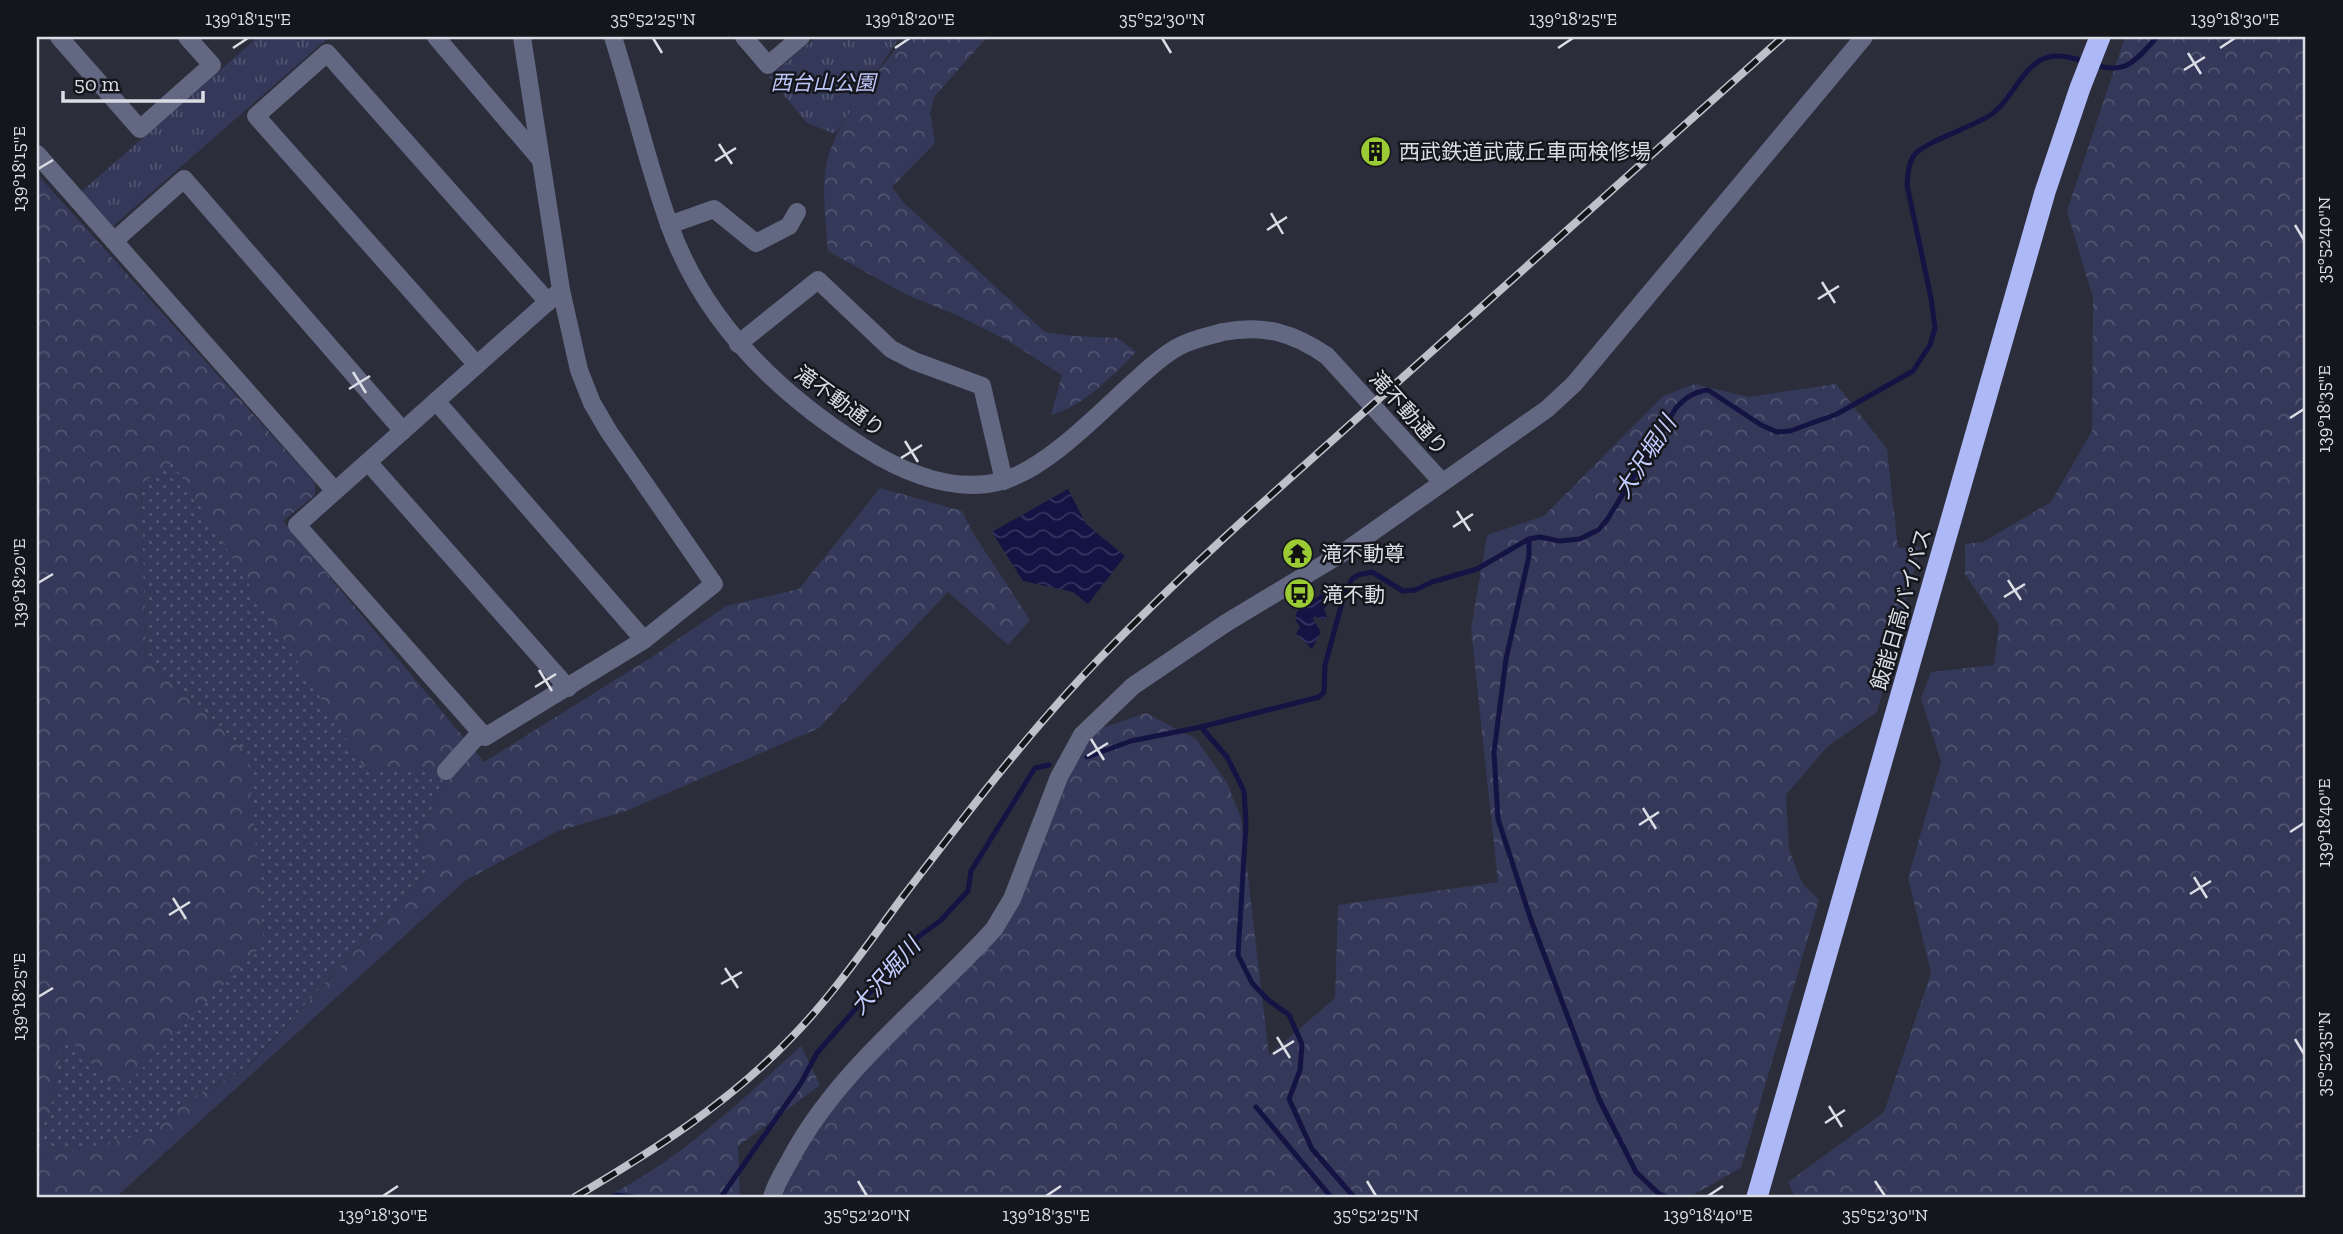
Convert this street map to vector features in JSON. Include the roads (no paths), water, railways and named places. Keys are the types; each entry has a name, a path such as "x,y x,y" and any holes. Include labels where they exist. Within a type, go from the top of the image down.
{"highway":[{"name":"飯能日高バイパス","path":"1757,1197 2045,192 2100,37"}],"street":[{"path":"59,37 139,129 212,65 187,37"},
{"path":"436,37 540,159"},
{"path":"522,37 540,159 554,296 579,370 593,404 609,432 714,584 644,640 485,737 297,525 554,296"},
{"name":"滝不動通り","path":"613,37 669,225 691,273 715,312 738,344 782,389 829,426 884,461 939,483 974,485 1004,481 1058,450 1152,365 1177,347 1203,337 1260,328 1306,342 1327,356 1442,482"},
{"path":"744,37 768,65 801,37"},
{"path":"772,1197 801,1139 831,1097 994,929 1012,899 1059,777 1082,735 1139,681 1237,616 1344,552 1547,409 1574,384 1864,37"},
{"path":"477,365 256,116 327,52 554,296"},
{"path":"37,154 335,491"},
{"path":"114,241 184,179 403,430"},
{"path":"669,225 714,209 756,243 789,226 797,212"},
{"path":"738,344 818,280 891,349 914,361 982,386 1004,481"},
{"path":"436,401 644,640"},
{"path":"368,462 568,688"},
{"path":"446,771 481,732"}],"water":[{"path":"1068,489 1086,524 1125,556 1088,604 1073,592 1023,581 992,532"},
{"path":"1329,589 1329,603 1324,609 1327,617 1323,620 1314,616 1313,619 1321,632 1312,649 1296,634 1300,627 1295,619 1297,611"}],"waterway":[{"name":"大沢堀川","path":"2095,65 2115,68 2130,63 2157,37"},
{"name":"大沢堀川","path":"1087,757 1131,741 1201,727 1319,697 1324,692 1325,665 1343,599 1352,579 1372,572 1403,591 1415,590 1432,582 1477,569 1529,539 1580,539 1598,530 1607,520 1676,408 1694,394 1708,390 1761,425 1777,432 1790,431 1837,414 1913,371 1930,345 1935,328 1907,185 1915,154 1992,114 2039,61 2056,56 2086,62"},
{"path":"1529,539 1529,556 1506,659 1494,752 1498,819 1531,920 1599,1099 1636,1172 1666,1197"},
{"path":"1330,591 1346,594"},
{"path":"1201,727 1227,757 1244,791 1246,824 1238,955 1252,983 1268,1000 1289,1015 1302,1044 1300,1070 1289,1099 1312,1149 1354,1197"},
{"name":"大沢堀川","path":"721,1197 801,1083 817,1053 919,936 940,921 968,891 971,871 1035,768 1049,765"},
{"path":"1256,1107 1331,1197"},
{"name":"大沢堀川","path":"611,1197 633,1197"}],"railway":[{"path":"575,1197 633,1162 716,1105 768,1061 836,987 1023,744 1074,685 1136,622 1281,486 1783,37"}],"place":[{"name":"西武鉄道武蔵丘車両検修場","path":"1376,151"},
{"name":"滝不動尊","path":"1298,553"},
{"name":"滝不動","path":"1299,594"}],"park label":[{"name":"西台山公園","path":"823,82"}]}
